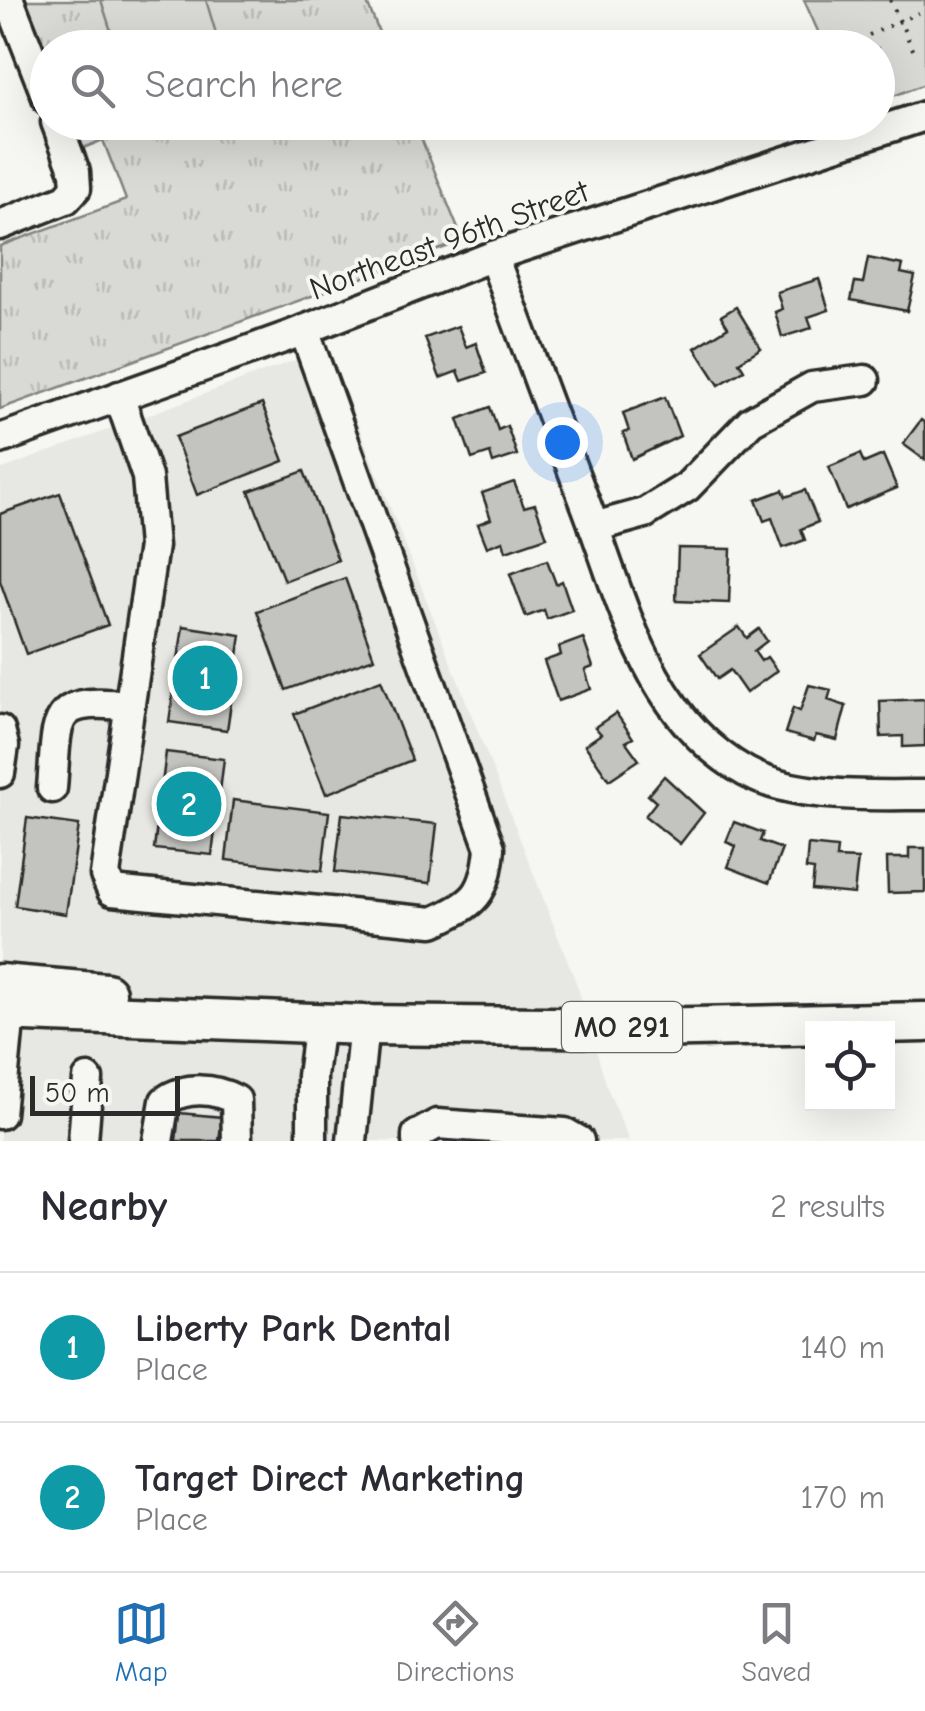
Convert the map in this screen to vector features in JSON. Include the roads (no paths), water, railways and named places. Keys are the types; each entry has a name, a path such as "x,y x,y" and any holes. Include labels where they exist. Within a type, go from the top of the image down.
{"main road":[{"name":"MO 291","path":"4,1002 106,1017 148,1014 364,1025 648,1028 925,1022"}],"street":[{"path":"9,0 30,54"},
{"name":"Northeast 96th Street","path":"895,126 925,116"},
{"path":"0,224 66,199 76,188 75,172 63,140"},
{"name":"Northeast 96th Street","path":"0,438 304,330 493,256 851,140"},
{"path":"493,256 623,614 657,684 702,738 748,773 806,789 858,796 925,794"},
{"path":"119,396 148,477 152,546 105,875 112,891 433,922 464,909 487,882 490,848 304,330"},
{"path":"594,527 645,513 687,487 751,420 812,387 864,380"},
{"path":"52,788 58,721 70,708 88,701 130,706"},
{"path":"0,730 4,746 0,773"},
{"path":"0,1114 4,1002"},
{"path":"312,1141 312,1076 319,1023"},
{"path":"352,1141 364,1025"},
{"path":"84,1141 88,1079"},
{"path":"158,1141 165,1101 176,1094 218,1090 236,1100 238,1141"},
{"path":"417,1141 418,1135 437,1124 565,1133 578,1141"}],"place":[{"name":"Liberty Park Dental","path":"205,678"},
{"name":"Target Direct Marketing","path":"189,804"}]}
